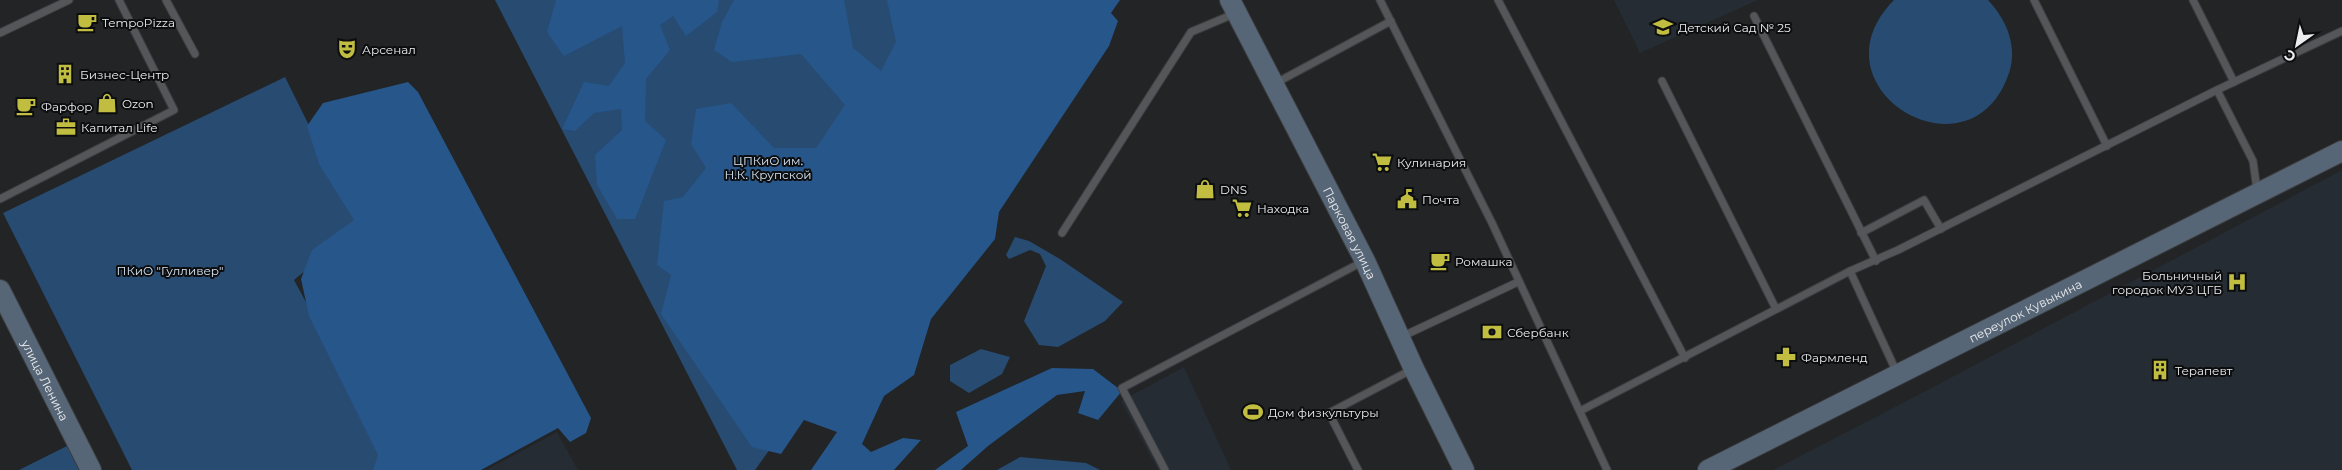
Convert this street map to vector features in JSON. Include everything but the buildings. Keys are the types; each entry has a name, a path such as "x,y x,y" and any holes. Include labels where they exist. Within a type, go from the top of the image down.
{"main road":[{"name":"Парковая улица","path":"1233,6 1365,261 1461,469"},
{"name":"переулок Кувыкина","path":"1708,470 2342,151"},
{"name":"улица Ленина","path":"0,290 91,470"}],"lane":[{"path":"0,33 69,0"},
{"path":"0,199 174,110 119,0"},
{"path":"166,0 195,54"},
{"path":"1380,0 1492,223 1607,470"},
{"path":"1498,0 1685,358"},
{"path":"2034,0 2106,146"},
{"path":"2193,0 2234,82"},
{"path":"1062,233 1191,32 1233,6"},
{"path":"1754,16 1876,261"},
{"path":"1274,84 1391,21"},
{"path":"1580,410 1685,358 1850,271 1876,261 2216,90 2342,31"},
{"path":"1662,81 1776,309"},
{"path":"2216,90 2253,161 2258,194"},
{"path":"1861,233 1924,200 1941,229"},
{"path":"1165,470 1122,388 1365,261"},
{"path":"1850,271 1897,375"},
{"path":"1400,338 1518,282"},
{"path":"1358,470 1329,413 1414,369"}],"shaded area":[{"name":"Детский Сад № 25","path":"1614,0 1758,0 1640,53"},
{"name":"Больничный городок МУЗ ЦГБ","path":"2342,170 2342,470 1773,470 1922,393"},
{"path":"1184,367 1231,470 1158,470 1121,401"},
{"path":"557,432 578,470 486,470"}],"green space":[{"name":"ЦПКиО им. Н.К. Крупской","path":"495,0 1094,0 755,470 737,470"},
{"path":"556,0 719,0 717,12 686,36 673,16 660,25 670,50 646,79 645,121 666,140 635,219 617,219 597,185 595,155 622,130 621,109 594,113 575,131 562,129 584,82 609,86 625,63 622,26 564,56 547,32"},
{"name":"ЦПКиО им. Н.К. Крупской","path":"734,0 844,0 853,48 881,71 896,42 887,0 1120,0 1111,13 1118,21 1109,46 999,212 995,239 931,319 914,375 884,396 862,444 871,452 903,438 921,440 894,470 811,470 837,432 804,420 781,454 752,447 661,314 671,275 657,265 664,201 683,197 706,168 691,144 696,109 731,103 774,148 816,148 845,105 801,54 732,62 714,50 722,22"},
{"path":"1894,0 1988,0 2005,24 2009,34 2012,53 2009,73 1990,106 1963,122 1933,123 1905,112 1882,92 1870,64 1872,33"},
{"name":"ПКиО \"Гулливер\"","path":"285,77 359,226 294,280 397,470 132,470 3,213"},
{"path":"408,82 418,92 591,418 586,433 570,442 558,428 481,470 373,470 378,455 309,316 301,279 312,250 354,220 319,164 307,126 323,103"},
{"path":"1015,237 1029,241 1060,259 1123,302 1105,321 1058,347 1039,345 1024,321 1046,266 1040,254 1030,250 1009,259 1006,255"},
{"path":"981,349 1010,357 1002,374 969,393 950,381 950,365"},
{"path":"1052,368 1093,369 1122,391 1098,420 1078,413 1085,391 1057,395 988,446 961,470 935,470 968,446 956,412"},
{"path":"67,446 79,470 19,470"},
{"path":"1020,457 1086,463 1100,470 997,470"}],"place":[{"name":"TempoPizza","path":"87,22"},
{"name":"Детский Сад № 25","path":"1663,27"},
{"name":"Арсенал","path":"347,49"},
{"name":"Бизнес-Центр","path":"65,74"},
{"name":"Ozon","path":"107,103"},
{"name":"Фарфор","path":"26,106"},
{"name":"Капитал Life","path":"66,127"},
{"name":"Кулинария","path":"1382,162"},
{"name":"DNS","path":"1205,189"},
{"name":"Почта","path":"1407,199"},
{"name":"Находка","path":"1242,208"},
{"name":"Ромашка","path":"1440,261"},
{"name":"Больничный городок МУЗ ЦГБ","path":"2237,282"},
{"name":"Сбербанк","path":"1492,332"},
{"name":"Фармленд","path":"1786,357"},
{"name":"Терапевт","path":"2160,370"},
{"name":"Дом физкультуры","path":"1253,412"}]}
